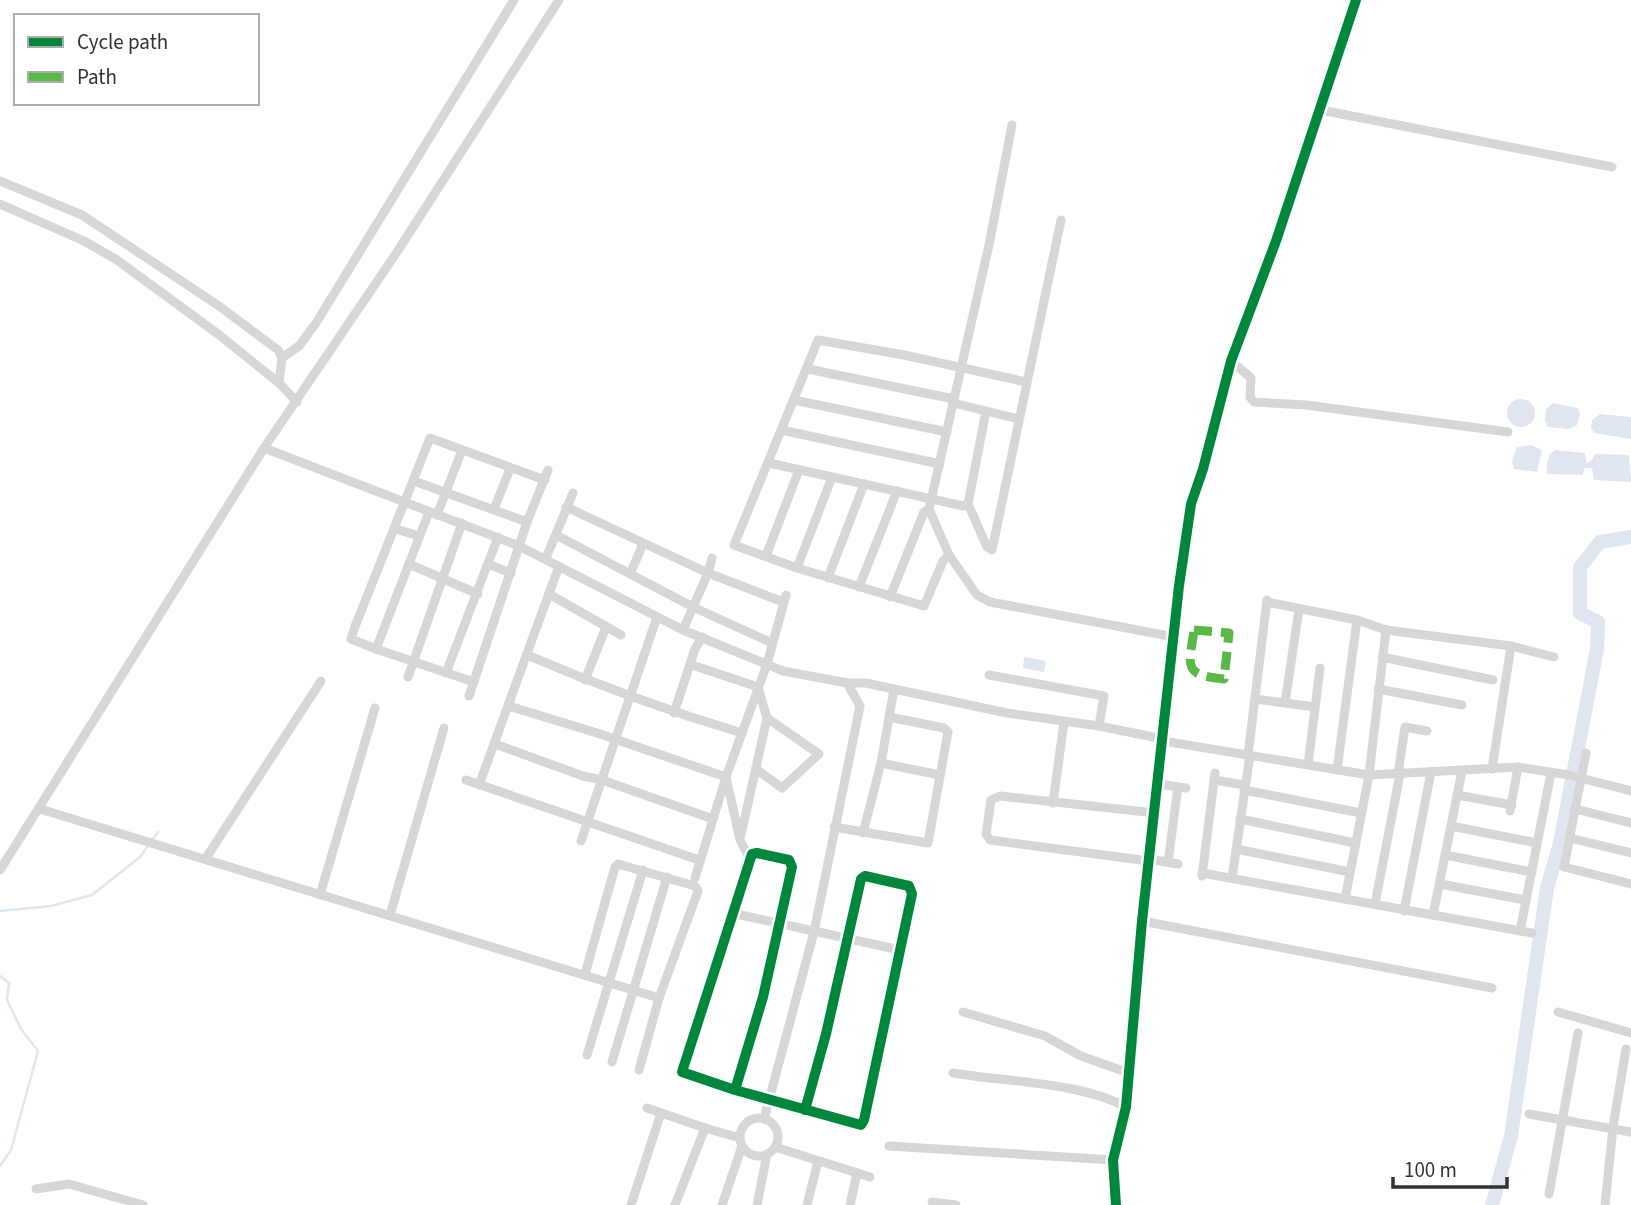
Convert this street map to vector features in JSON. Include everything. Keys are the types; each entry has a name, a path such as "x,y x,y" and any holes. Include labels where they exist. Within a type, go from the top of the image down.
{"street":[{"path":"282,358 299,346 316,323 514,0"},
{"path":"0,870 264,448 397,252 559,0"},
{"path":"1116,1205 1113,1160 1126,1107 1142,920 1179,586 1191,503 1203,469 1231,361 1276,241 1356,0"},
{"path":"1321,110 1612,167"},
{"path":"890,597 930,504 989,245 1012,125"},
{"path":"0,181 82,215 219,306 278,350 282,358 279,383"},
{"path":"0,204 84,241 117,260 186,309 279,383 297,402"},
{"path":"986,411 968,504 987,547 992,550 1061,220"},
{"path":"949,555 943,561 924,606 828,578 734,545 818,340 904,355 1026,382"},
{"path":"1231,361 1251,378 1250,397 1254,401 1306,405 1508,432"},
{"path":"807,369 954,401 1019,419"},
{"path":"794,400 947,432"},
{"path":"781,430 940,464"},
{"path":"474,682 351,639 430,438 545,480"},
{"path":"264,448 498,537 546,558 683,630 796,674 847,683 866,683 1007,713 1099,726 1163,740 1368,775 1518,767 1576,777 1631,791"},
{"path":"376,649 419,536 446,494 462,450"},
{"path":"769,463 897,491 930,504 968,504"},
{"path":"494,509 510,469"},
{"path":"469,696 527,522 548,470"},
{"path":"766,556 799,470"},
{"path":"797,568 832,477"},
{"path":"414,481 527,522"},
{"path":"828,578 863,484"},
{"path":"859,587 897,491"},
{"path":"546,558 573,492"},
{"path":"930,504 949,555 977,595 990,602 1174,637"},
{"path":"566,507 708,573 785,598 767,664 726,777 695,878"},
{"path":"408,677 462,523"},
{"path":"396,529 419,536"},
{"path":"556,535 693,607 772,643"},
{"path":"446,673 498,537"},
{"path":"630,574 643,544"},
{"path":"683,630 712,558"},
{"path":"409,564 478,594"},
{"path":"488,564 511,573"},
{"path":"479,785 558,566"},
{"path":"549,594 621,635"},
{"path":"1232,878 1267,601 1357,620 1386,629 1511,646 1554,657"},
{"path":"1285,703 1299,609"},
{"path":"581,841 657,617"},
{"path":"1337,770 1357,620"},
{"path":"585,680 606,627"},
{"path":"1345,899 1368,775 1386,629"},
{"path":"674,713 702,637"},
{"path":"1492,769 1511,646"},
{"path":"527,655 674,713 742,733"},
{"path":"1382,657 1493,680"},
{"path":"692,664 758,687"},
{"path":"1308,765 1320,668"},
{"path":"989,675 1104,696 1099,726"},
{"path":"206,858 321,681"},
{"path":"764,1118 814,932 860,706 847,683"},
{"path":"740,840 767,718 758,687"},
{"path":"863,833 881,763 894,689"},
{"path":"1378,689 1462,705"},
{"path":"1255,699 1315,707"},
{"path":"509,706 726,777"},
{"path":"320,895 375,708"},
{"path":"756,769 782,788 819,754 767,718"},
{"path":"834,827 928,843 948,732 944,728 888,718"},
{"path":"1053,803 1064,722"},
{"path":"1375,904 1405,727 1427,731"},
{"path":"390,915 444,728"},
{"path":"495,744 713,819"},
{"path":"1586,753 1576,777 1575,809 1564,867 1631,884"},
{"path":"881,763 940,775"},
{"path":"1457,795 1511,808 1518,767"},
{"path":"1433,915 1462,771"},
{"path":"1404,910 1432,772"},
{"path":"1520,931 1551,773"},
{"path":"1361,813 1245,788 1214,776 1202,875 1232,878 1532,933"},
{"path":"726,777 740,840 749,857 681,1068 684,1074 735,1090 805,1110 861,1125 912,894 911,888 869,876 861,879 826,1034 805,1110"},
{"path":"466,780 699,860"},
{"path":"1155,813 1000,796 990,800 986,837 990,840 1173,863 1182,787 1158,784"},
{"path":"40,809 659,998"},
{"path":"1575,809 1631,823"},
{"path":"1240,819 1355,843"},
{"path":"1451,826 1537,843"},
{"path":"1570,838 1631,853"},
{"path":"1236,849 1350,872"},
{"path":"735,1090 763,997 792,864 789,860 757,853 749,857"},
{"path":"1445,855 1532,872"},
{"path":"585,974 618,864 695,886 698,891 659,998 639,1070"},
{"path":"587,1055 643,870"},
{"path":"612,1062 667,877"},
{"path":"1440,884 1525,901"},
{"path":"732,913 900,950"},
{"path":"1142,920 1492,988"},
{"path":"963,1012 1045,1036 1081,1056 1129,1073"},
{"path":"1558,1012 1631,1033"},
{"path":"1549,1194 1578,1033"},
{"path":"1605,1205 1613,1127 1626,1049"},
{"path":"953,1073 1079,1090 1126,1107"},
{"path":"647,1108 741,1142 756,1156 767,1154 778,1142 774,1125 764,1118 747,1122 741,1132 741,1142 722,1205"},
{"path":"631,1205 661,1113"},
{"path":"1529,1114 1631,1132"},
{"path":"675,1205 705,1128"},
{"path":"890,1146 1113,1160"},
{"path":"775,1147 870,1177"},
{"path":"757,1205 767,1154"},
{"path":"807,1205 818,1161"},
{"path":"850,1205 857,1173"},
{"path":"36,1189 69,1184 109,1201 144,1205"},
{"path":"932,1202 956,1205"}],"shaded area":[{"path":"1521,399 1531,403 1535,413 1531,423 1521,427 1511,423 1507,413 1511,403"},
{"path":"1553,403 1578,408 1580,414 1577,425 1569,429 1548,427 1545,420 1546,409"},
{"path":"1600,414 1631,417 1631,439 1594,433 1591,428 1592,420"},
{"path":"1531,445 1542,450 1537,472 1514,469 1512,462 1517,447"},
{"path":"1555,450 1585,453 1587,463 1595,454 1629,455 1631,482 1594,480 1592,468 1585,468 1582,475 1547,474 1550,455"},
{"path":"1024,657 1046,661 1044,672 1023,668"}],"waterway":[{"path":"1492,1205 1511,1136 1547,888 1560,843 1597,649 1598,622 1580,613 1580,567 1600,542 1631,537"},
{"path":"0,911 51,906 92,895 140,857 158,832"},
{"path":"0,976 9,983 7,1000 21,1029 38,1051 11,1150 0,1166"}],"marked path":[{"path":"1194,630 1229,633 1224,679 1201,675 1191,667 1194,630"}],"cycle path":[{"path":"1116,1205 1113,1160 1126,1107 1142,921 1179,586 1191,504 1203,469 1231,361 1276,241 1356,0"},
{"path":"735,1090 763,997 792,867 789,860 752,854 682,1072 735,1090 861,1125 912,894 909,886 865,876 861,879 826,1034 805,1110"}]}
